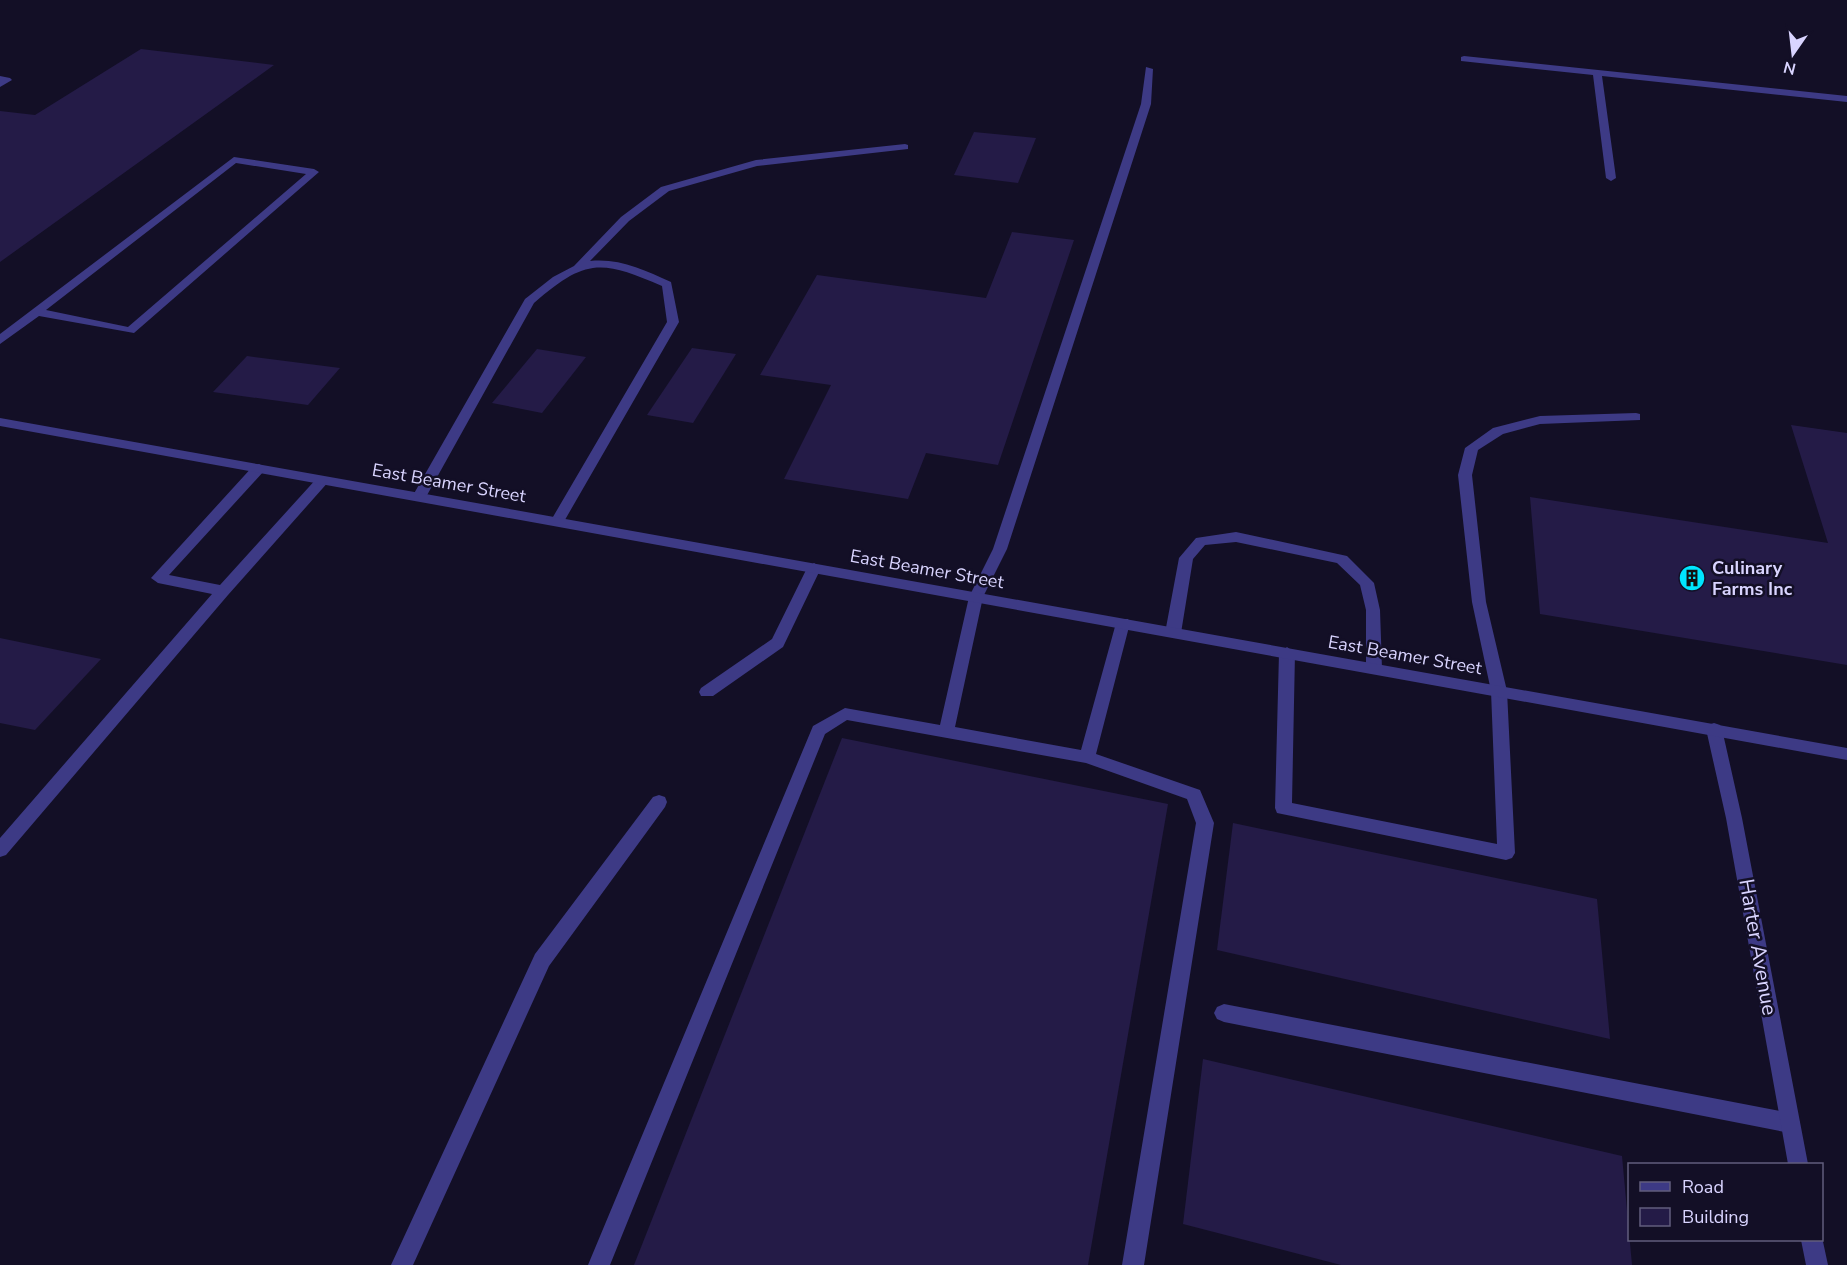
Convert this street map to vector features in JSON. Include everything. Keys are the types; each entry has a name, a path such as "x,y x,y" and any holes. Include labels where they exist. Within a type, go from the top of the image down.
{"street":[{"path":"1464,59 1847,99"},
{"path":"946,732 976,597 1000,549 1146,105 1149,69"},
{"path":"1597,72 1611,178"},
{"path":"0,79 7,80 0,84"},
{"path":"578,268 625,219 665,189 756,163 905,147"},
{"path":"0,340 36,312 234,160 314,171 130,331 36,312"},
{"path":"418,497 530,301 555,279 578,268 612,264 667,284 673,322 557,522"},
{"path":"1287,653 1283,808 1506,853 1499,691 1479,602 1465,475 1472,448 1498,431 1540,420 1636,417"},
{"name":"East Beamer Street","path":"0,422 1847,754"},
{"path":"222,591 158,578 259,468"},
{"path":"0,850 222,591 323,480"},
{"path":"1173,633 1186,558 1201,541 1236,537 1341,560 1367,583 1373,610 1374,669"},
{"path":"707,692 778,643 814,568"},
{"path":"1088,757 1122,623"},
{"path":"599,1265 819,730 845,714 1088,757 1194,795 1205,823 1133,1265"},
{"name":"Harter Avenue","path":"1714,729 1734,818 1798,1163"},
{"path":"402,1265 542,960 659,802"},
{"path":"1224,1013 1790,1123"},
{"path":"1812,1241 1817,1265"}],"building":[{"path":"141,49 274,65 0,262 0,111 35,115"},
{"path":"974,132 1036,138 1018,183 954,175"},
{"path":"1012,232 1074,240 998,465 926,453 908,499 784,479 831,385 760,375 817,275 986,298"},
{"path":"692,348 736,354 693,423 647,415"},
{"path":"537,349 586,357 542,413 492,403"},
{"path":"247,356 340,368 308,405 213,392"},
{"name":"Culinary Farms Inc","path":"1791,425 1847,433 1847,665 1540,614 1530,497 1828,543"},
{"path":"0,638 101,659 35,730 0,723"},
{"path":"842,738 1168,804 1088,1265 634,1265"},
{"path":"1233,823 1597,899 1610,1039 1217,950"},
{"path":"1203,1059 1622,1156 1632,1265 1341,1265 1183,1224"}],"place":[{"name":"Culinary Farms Inc","path":"1692,578"}]}
